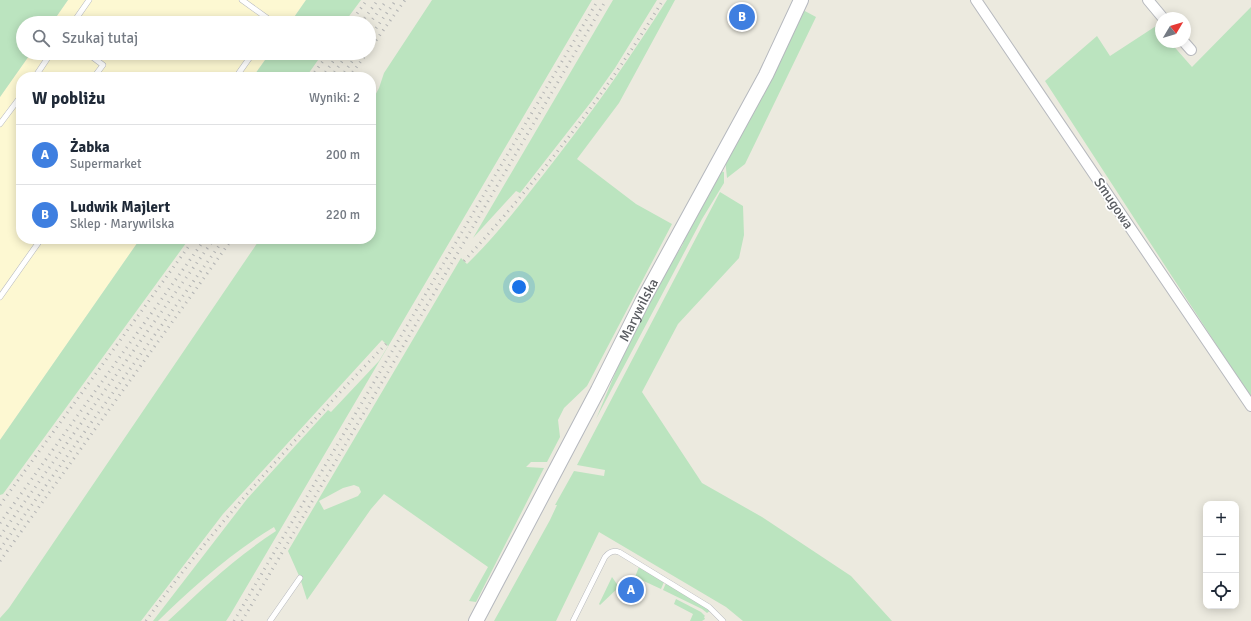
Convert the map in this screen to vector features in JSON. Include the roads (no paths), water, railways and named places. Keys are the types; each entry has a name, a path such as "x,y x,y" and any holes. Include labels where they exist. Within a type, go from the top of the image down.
{"street":[{"name":"Marywilska","path":"476,621 541,499 643,300 766,75 801,0"},
{"name":"Smugowa","path":"976,0 1251,406"},
{"path":"1148,0 1159,12"}],"lane":[{"path":"77,16 89,0"},
{"path":"242,0 264,16"},
{"path":"39,72 47,60"},
{"path":"96,60 103,65 98,72"},
{"path":"240,72 248,60"},
{"path":"0,124 16,103"},
{"path":"0,297 37,244"},
{"path":"574,621 605,557 609,552 614,550 710,607 723,621"},
{"path":"270,621 300,578"}],"railway":[{"path":"355,16 367,0"},
{"path":"366,16 378,0"},
{"path":"375,16 387,0"},
{"path":"376,28 396,0"},
{"path":"376,40 405,0"},
{"path":"234,621 598,0"},
{"path":"242,621 606,0"},
{"path":"464,261 518,199 570,135 618,69 663,0"},
{"path":"315,72 324,60"},
{"path":"326,72 334,60"},
{"path":"335,72 343,60"},
{"path":"345,72 353,60"},
{"path":"353,72 362,60"},
{"path":"0,505 190,244"},
{"path":"0,523 201,244"},
{"path":"0,536 210,244"},
{"path":"0,549 220,244"},
{"path":"0,561 228,244"},
{"path":"146,621 173,584 261,478 291,444 386,344"}],"place":[{"name":"Ludwik Majlert","path":"742,17"},
{"name":"Żabka","path":"631,590"}]}
